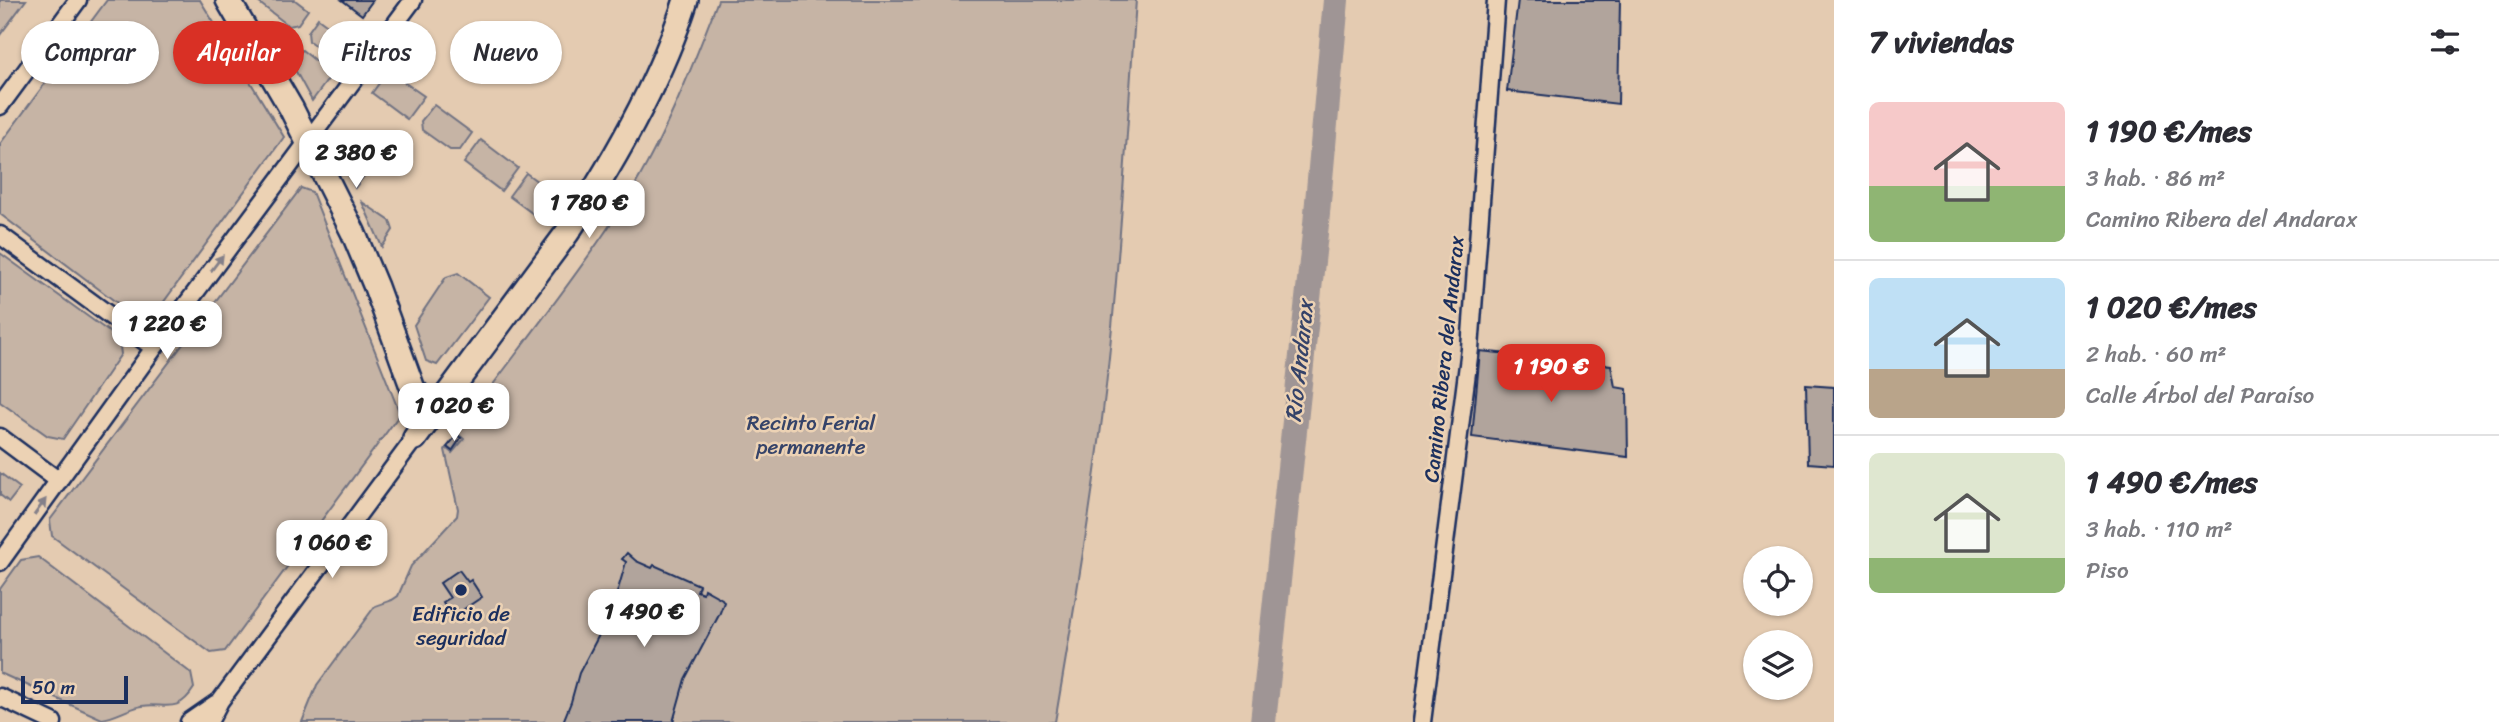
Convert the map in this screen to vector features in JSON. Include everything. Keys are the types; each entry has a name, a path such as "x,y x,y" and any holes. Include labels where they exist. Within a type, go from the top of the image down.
{"street":[{"path":"0,106 78,0"},
{"path":"228,0 308,141 358,243 413,389 434,412"},
{"path":"0,562 154,348 413,0"},
{"path":"209,722 220,701 567,233 645,101 686,0"},
{"name":"Camino Ribera del Andarax","path":"1422,722 1470,349 1496,0"},
{"path":"0,235 154,348"},
{"path":"0,438 59,481"},
{"path":"0,697 53,722"},
{"path":"189,722 220,701"}],"green space":[{"path":"0,0 26,0 0,35"},
{"path":"107,0 200,0 213,21 173,21 173,84 252,84 284,137 152,318 137,318 0,214 0,144 45,84 159,84 159,21 91,21"},
{"path":"295,0 308,10 300,21 283,21 258,2"},
{"name":"Recinto Ferial permanente","path":"718,0 1136,0 1106,386 1089,512 1055,722 302,722 317,685 375,606 398,596 411,566 457,516 458,509 446,448 452,453 464,439 457,433 618,213 648,162 674,109"},
{"path":"318,18 322,21 318,21 318,48 309,41 308,32"},
{"path":"304,52 318,63 318,84 325,84 312,101 303,84"},
{"path":"379,84 407,84 424,96 407,119 372,93"},
{"path":"434,105 472,133 460,150 450,150 422,130 421,121"},
{"path":"339,134 370,156 372,165 355,188 333,143"},
{"path":"481,140 518,168 501,191 464,163"},
{"path":"526,173 561,199 544,222 509,196"},
{"path":"301,188 312,192 400,414 225,651 211,653 52,536 50,520"},
{"path":"362,202 390,221 393,230 382,247"},
{"path":"0,253 119,339 121,354 63,439 48,436 0,402"},
{"path":"458,273 489,297 437,365 426,361 414,325 446,277"},
{"path":"0,473 20,488 9,502 0,495"},
{"path":"38,557 191,673 194,688 187,697 174,705 143,706 102,719 0,673 0,589 21,560"}],"building":[{"path":"342,0 373,0 362,15"},
{"path":"1518,0 1620,0 1618,104 1507,91"},
{"path":"1480,351 1611,365 1615,387 1627,389 1628,457 1472,437"},
{"path":"1806,385 1834,387 1834,465 1808,463"},
{"path":"457,435 461,438 452,451 447,447"},
{"path":"627,553 636,561 652,568 654,565 699,585 697,591 703,593 704,589 724,602 685,679 673,722 563,722 579,673 612,610 626,562 622,559"},
{"name":"Edificio de seguridad","path":"459,570 468,582 471,580 482,597 452,617 443,602 450,598 440,583"}],"waterway":[{"name":"Río Andarax","path":"1263,722 1316,224 1336,0"}],"place":[{"name":"Edificio de seguridad","path":"461,590"}]}
